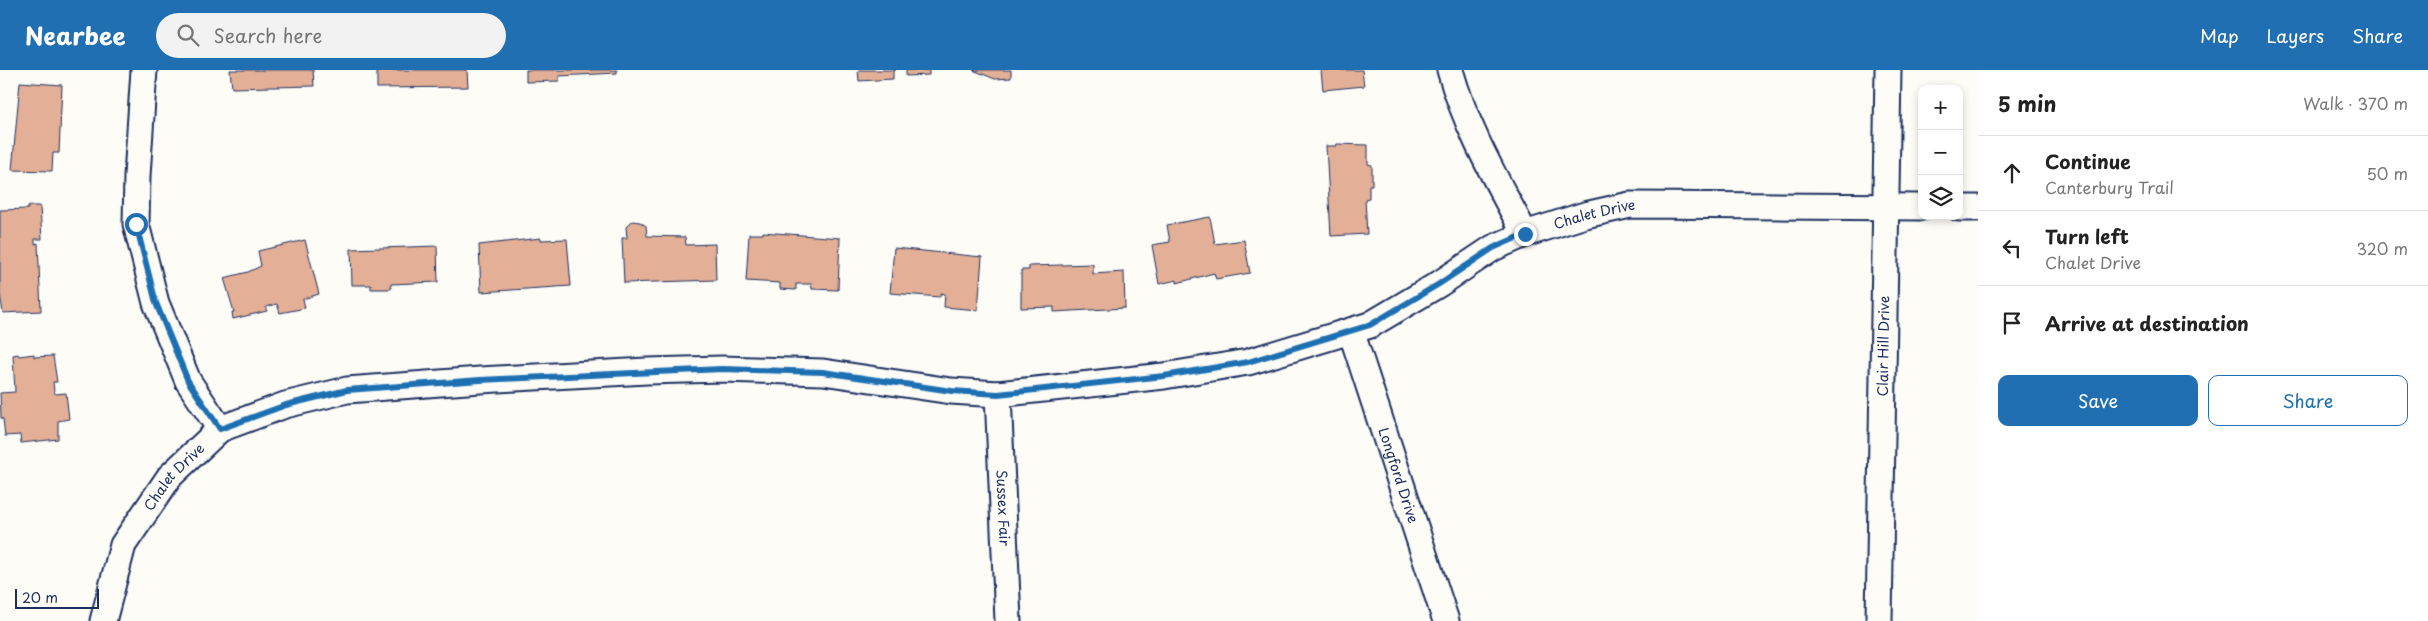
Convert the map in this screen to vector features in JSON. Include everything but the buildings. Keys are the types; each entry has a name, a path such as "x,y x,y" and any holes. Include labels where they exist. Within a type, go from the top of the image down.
{"street":[{"path":"144,70 136,224 156,303 188,381 220,429"},
{"path":"1450,70 1458,99 1474,134 1525,234"},
{"name":"Clair Hill Drive","path":"1879,621 1884,207 1888,70"},
{"name":"Chalet Drive","path":"103,621 123,545 170,476 220,429 286,405 347,390 480,380 722,369 823,372 952,391 998,394 1164,376 1248,362 1370,325 1439,284 1493,248 1525,234 1585,215 1630,205 1918,207"},
{"path":"1963,208 1978,208"},
{"name":"Longford Drive","path":"1351,331 1446,621"},
{"name":"Sussex Fair","path":"998,394 1008,621"}],"route":[{"path":"136,224 156,303 188,381 220,429 286,405 347,390 480,380 722,369 823,372 952,391 998,394 1164,376 1248,362 1370,325 1439,284 1493,248 1525,234"}]}
